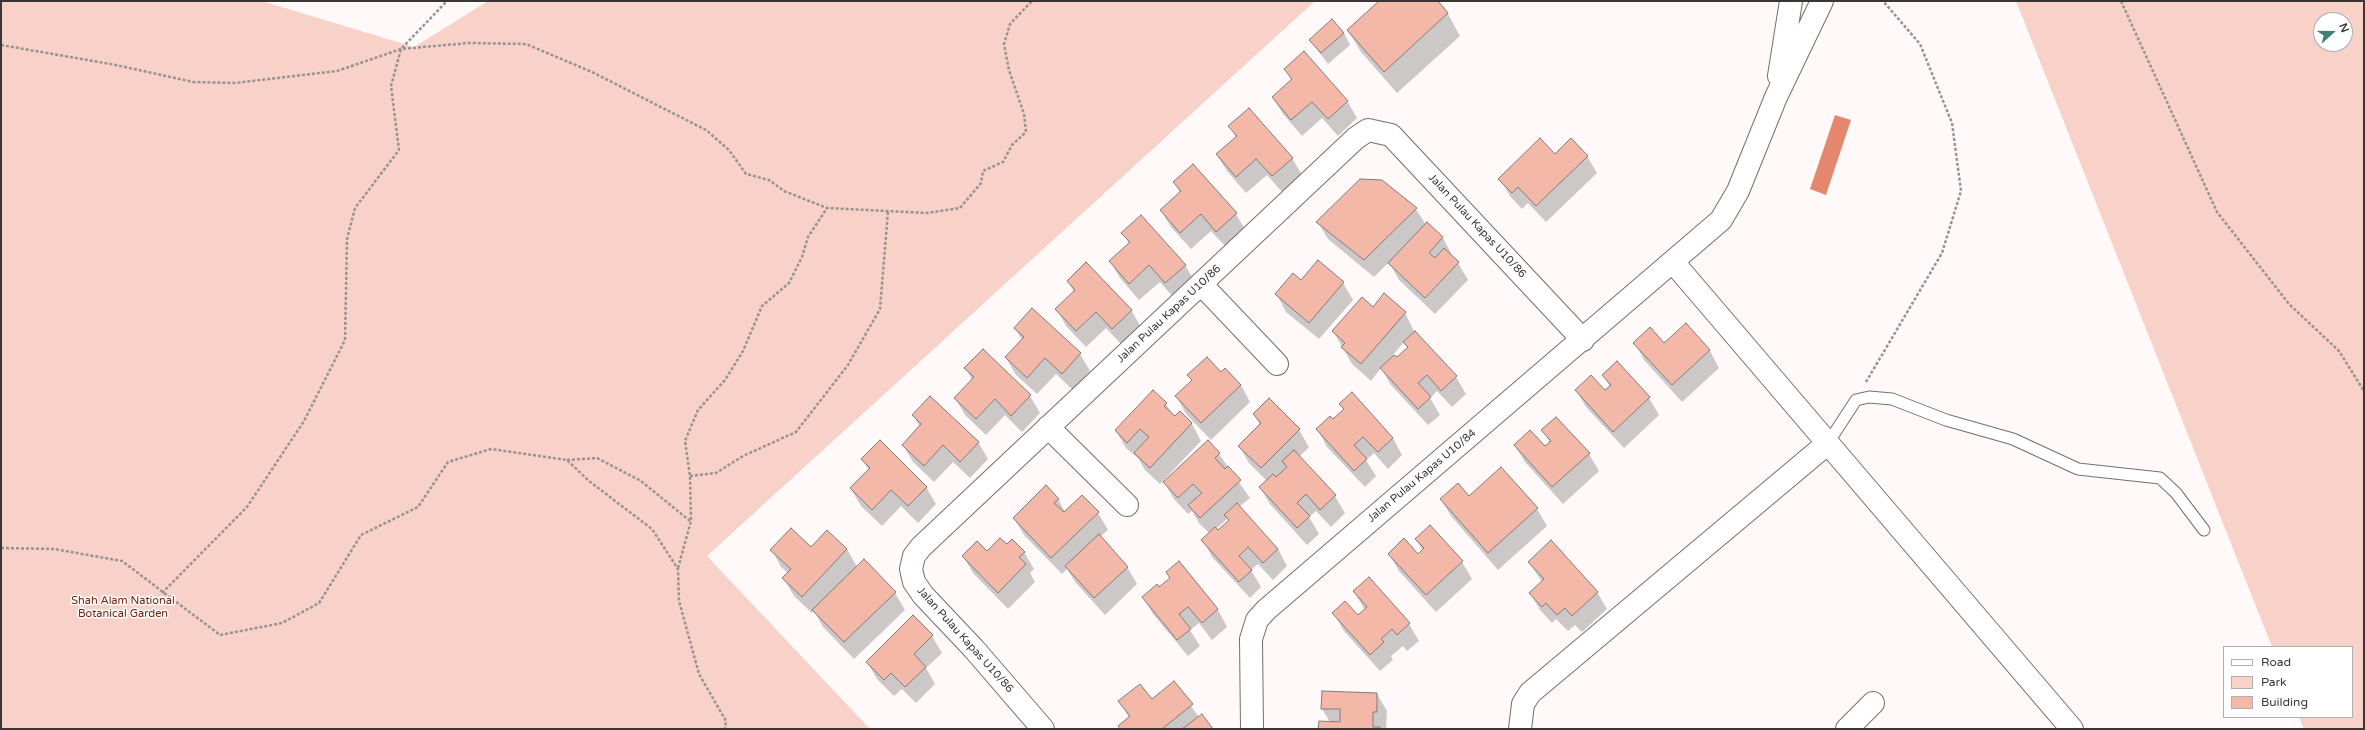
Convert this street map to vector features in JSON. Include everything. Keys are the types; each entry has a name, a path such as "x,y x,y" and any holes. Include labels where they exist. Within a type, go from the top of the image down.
{"street":[{"path":"1776,97 1791,1"},
{"path":"1776,97 1822,1"},
{"name":"Jalan Pulau Kapas U10/84","path":"1252,729 1252,639 1257,620 1266,610 1721,220 1738,191 1776,97"},
{"name":"Jalan Pulau Kapas U10/86","path":"1043,729 974,649 923,595 914,582 911,569 914,556 921,547 1356,138 1368,130 1380,131 1391,135 1403,146 1582,340"},
{"path":"1673,262 2072,729"},
{"path":"1201,284 1277,364"},
{"path":"1048,427 1127,505"},
{"path":"1520,729 1523,704 1530,693 1828,443"},
{"path":"1847,729 1873,703"}],"lane":[{"path":"1828,443 1856,400 1869,397 1892,399 1946,420 2013,439 2078,470 2160,478 2176,493 2204,530"}],"path":[{"path":"162,592 247,507 304,421 345,340 347,239 355,208 399,150 391,86 401,49 446,1"},
{"path":"1,45 116,65 193,82 235,83 337,71 401,49 469,43 526,44 592,72 706,130 729,150 746,174 769,180 784,191 827,208 927,213 960,208 981,183 983,171 1003,162 1012,145 1026,132 1024,114 1010,70 1004,44 1010,24 1032,1"},
{"path":"1856,400 1942,253 1961,191 1952,123 1920,44 1883,1"},
{"path":"2121,1 2217,212 2289,304 2340,351 2364,391"},
{"path":"725,729 726,721 699,674 679,600 678,569 691,521 690,476 685,441 698,410 725,380 743,351 762,306 789,283 802,257 808,237 827,208"},
{"path":"690,476 716,472 743,456 796,432 848,365 880,309 888,211"},
{"path":"1,548 54,549 122,561 220,635 282,623 318,603 361,536 418,507 448,462 491,449 567,460 597,458 641,481 691,521"},
{"path":"567,460 589,481 652,529 678,569"}],"green space":[{"name":"Shah Alam National Botanical Garden","path":"1,1 262,1 414,47 488,1 1315,1 707,556 870,729 1,729"},
{"path":"2016,1 2364,1 2364,729 2304,729 2299,718 2353,718 2353,646 2272,646"}],"shaded area":[{"path":"1835,115 1851,120 1826,195 1810,189"}],"building":[{"path":"1379,1 1438,1 1448,13 1384,72 1347,30"},
{"path":"1332,19 1344,33 1321,53 1309,40"},
{"path":"1304,51 1348,101 1328,119 1312,102 1291,120 1272,97 1292,79 1284,69"},
{"path":"1249,108 1293,158 1272,176 1256,159 1236,177 1216,154 1237,136 1228,126"},
{"path":"1540,138 1555,154 1571,138 1588,156 1536,206 1518,187 1512,193 1498,179"},
{"path":"1193,164 1237,213 1216,232 1201,214 1180,233 1160,210 1181,191 1173,182"},
{"path":"1360,179 1382,180 1417,208 1364,260 1316,222"},
{"path":"1141,215 1186,265 1165,283 1149,265 1129,284 1109,261 1130,242 1121,233"},
{"path":"1427,222 1443,237 1429,253 1435,258 1444,248 1459,262 1425,298 1388,263"},
{"path":"1318,260 1344,282 1309,323 1275,294 1293,273 1301,280"},
{"path":"1086,262 1132,310 1112,329 1096,312 1076,331 1055,309 1075,290 1067,281"},
{"path":"1384,293 1406,312 1361,364 1341,347 1345,343 1332,331 1362,297 1373,307"},
{"path":"1032,308 1081,353 1062,374 1045,358 1027,378 1005,357 1024,337 1014,328"},
{"path":"1686,323 1710,350 1672,385 1633,343 1650,327 1664,343"},
{"path":"1415,331 1457,376 1441,391 1427,375 1418,383 1431,397 1418,409 1380,368 1394,355 1397,357 1408,347 1403,342"},
{"path":"983,349 1031,395 1011,416 995,399 976,419 954,398 974,377 964,368"},
{"path":"1207,357 1221,372 1225,368 1241,385 1201,423 1175,396 1192,380 1187,375"},
{"path":"1617,361 1650,397 1613,432 1575,390 1591,375 1605,390 1611,385 1602,375"},
{"path":"1153,390 1167,403 1164,406 1175,416 1180,411 1192,423 1150,468 1134,453 1149,437 1140,429 1127,443 1115,430"},
{"path":"1352,392 1393,438 1378,452 1363,437 1354,445 1367,459 1354,471 1316,429 1330,416 1333,419 1344,409 1339,404"},
{"path":"930,396 979,442 960,462 943,445 924,466 902,445 921,424 912,415"},
{"path":"1269,398 1300,429 1261,468 1238,446 1261,423 1253,414"},
{"path":"1556,417 1590,453 1552,487 1514,445 1530,430 1545,446 1551,441 1541,430"},
{"path":"880,440 927,487 908,506 891,490 872,510 850,488 870,468 861,459"},
{"path":"1208,440 1220,453 1215,458 1225,469 1228,466 1241,480 1200,518 1188,505 1202,493 1193,484 1178,498 1163,482"},
{"path":"1294,450 1336,495 1320,510 1306,494 1297,503 1310,516 1297,528 1259,487 1273,474 1276,477 1287,467 1282,461"},
{"path":"1501,467 1538,508 1488,553 1440,499 1458,483 1469,496"},
{"path":"1046,485 1059,499 1054,503 1064,512 1082,495 1099,512 1051,558 1013,518"},
{"path":"1237,503 1278,549 1263,563 1248,547 1239,556 1252,570 1239,582 1201,540 1215,527 1218,530 1229,520 1224,515"},
{"path":"1430,525 1463,561 1426,595 1388,554 1404,538 1418,554 1424,548 1415,539"},
{"path":"791,528 811,547 827,530 847,549 802,597 782,578 791,569 770,550"},
{"path":"1099,534 1128,567 1094,598 1065,566"},
{"path":"1000,538 1007,544 1012,539 1025,552 1019,557 1026,564 998,593 962,556 977,541 987,551"},
{"path":"1551,540 1598,592 1572,616 1565,608 1557,615 1546,603 1542,607 1529,593 1544,579 1528,562"},
{"path":"864,559 896,592 844,642 812,610"},
{"path":"1179,561 1218,609 1202,623 1188,607 1179,614 1191,629 1177,640 1142,597 1157,584 1159,587 1170,578 1166,572"},
{"path":"1369,577 1410,623 1397,635 1392,629 1381,639 1384,642 1370,655 1332,613 1345,601 1358,615 1367,607 1353,591"},
{"path":"913,615 933,635 914,654 926,667 905,687 891,673 884,680 866,662"},
{"path":"1174,681 1193,704 1162,729 1120,729 1118,726 1130,716 1118,701 1140,684 1152,699"},
{"path":"1322,691 1377,693 1377,712 1373,712 1373,727 1380,727 1380,729 1318,729 1319,721 1340,722 1340,709 1321,709"},
{"path":"1202,714 1213,729 1182,729"}]}
